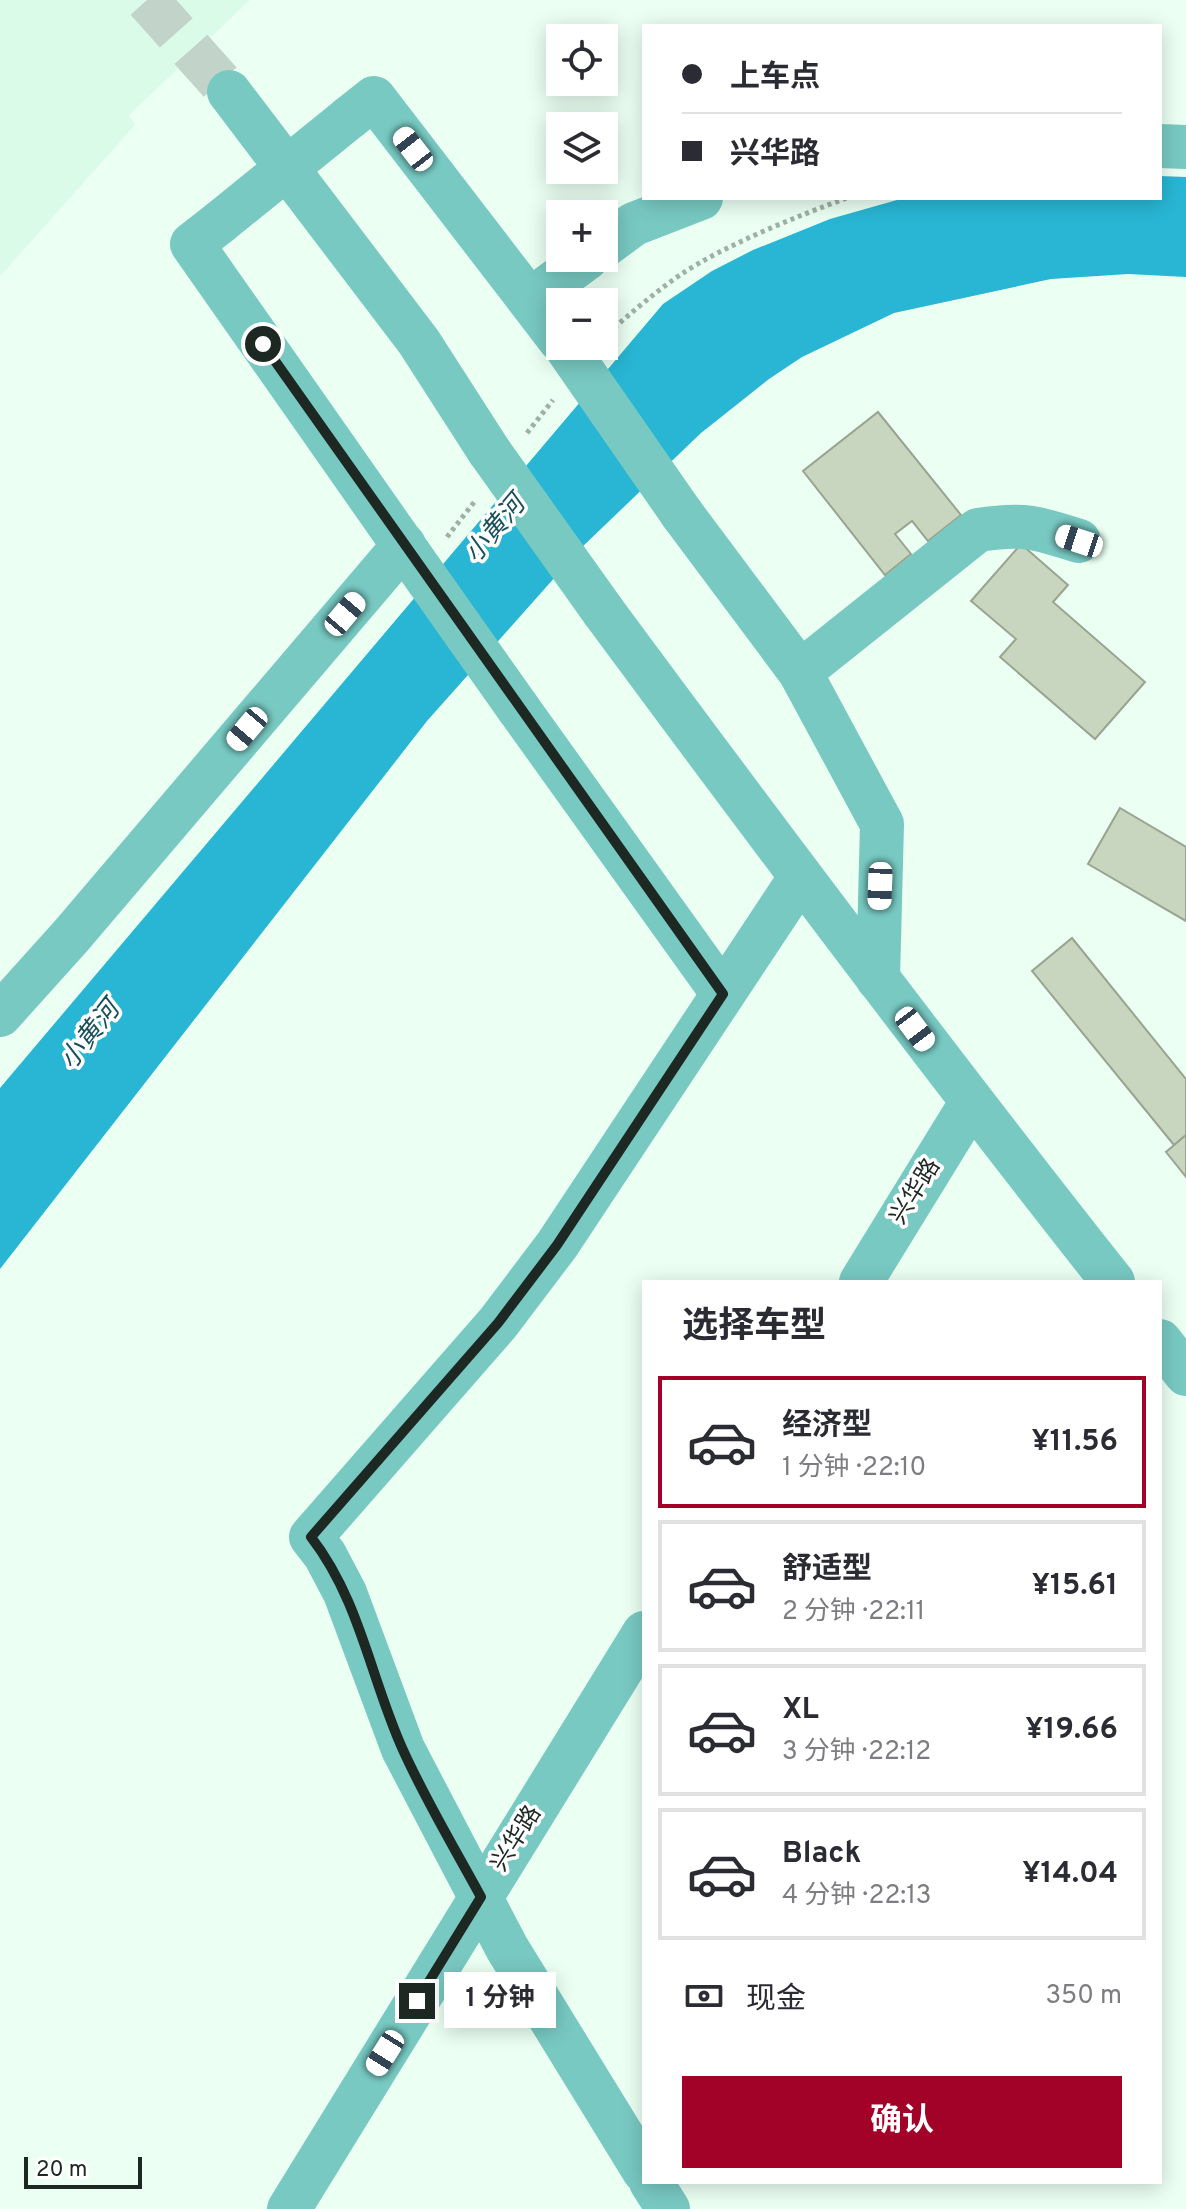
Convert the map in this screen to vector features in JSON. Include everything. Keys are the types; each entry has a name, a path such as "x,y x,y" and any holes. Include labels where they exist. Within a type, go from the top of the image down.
{"street":[{"path":"229,92 419,342 489,451 800,878 971,1103 1101,1267"},
{"path":"546,316 530,300 374,98 192,244 723,994"},
{"path":"1162,146 1186,147"},
{"path":"618,236 634,224 696,200"},
{"path":"530,300 568,272"},
{"path":"585,360 682,514 800,672 882,824 878,979"},
{"path":"800,672 978,530 1014,525 1040,528 1079,541"},
{"path":"0,1015 407,550"},
{"path":"642,2168 507,1948 403,1749 345,1593 325,1555 311,1537 507,1312 557,1245 800,878"},
{"name":"兴华路","path":"862,1280 971,1103"},
{"path":"1162,1344 1186,1374"},
{"name":"兴华路","path":"289,2209 642,1636"},
{"path":"652,2184 668,2209"}],"path":[{"path":"618,318 682,274 728,249 842,200"}],"shaded area":[{"path":"0,0 250,0 129,115 135,125 0,276"}],"water":[{"name":"小黄河","path":"1162,176 1186,177 1186,277 1128,274 1051,279 894,313 802,357 701,433 580,549 427,721 0,1269 0,1088 663,304 712,271 753,250 830,219 897,200 1162,200"}],"building":[{"path":"878,412 961,515 928,541 912,521 895,534 911,554 885,575 803,471"},
{"path":"1021,544 1068,585 1053,602 1145,682 1095,739 1000,657 1016,639 971,601"},
{"path":"1120,808 1186,847 1186,921 1088,864"},
{"path":"1072,938 1186,1079 1186,1135 1174,1145 1032,971"},
{"path":"1186,1135 1186,1177 1166,1152"}],"tunnel":[{"path":"147,0 229,92"}],"route":[{"path":"263,344 723,994 557,1245 498,1323 311,1537 325,1555 345,1593 403,1749 481,1897 417,2001"}]}
